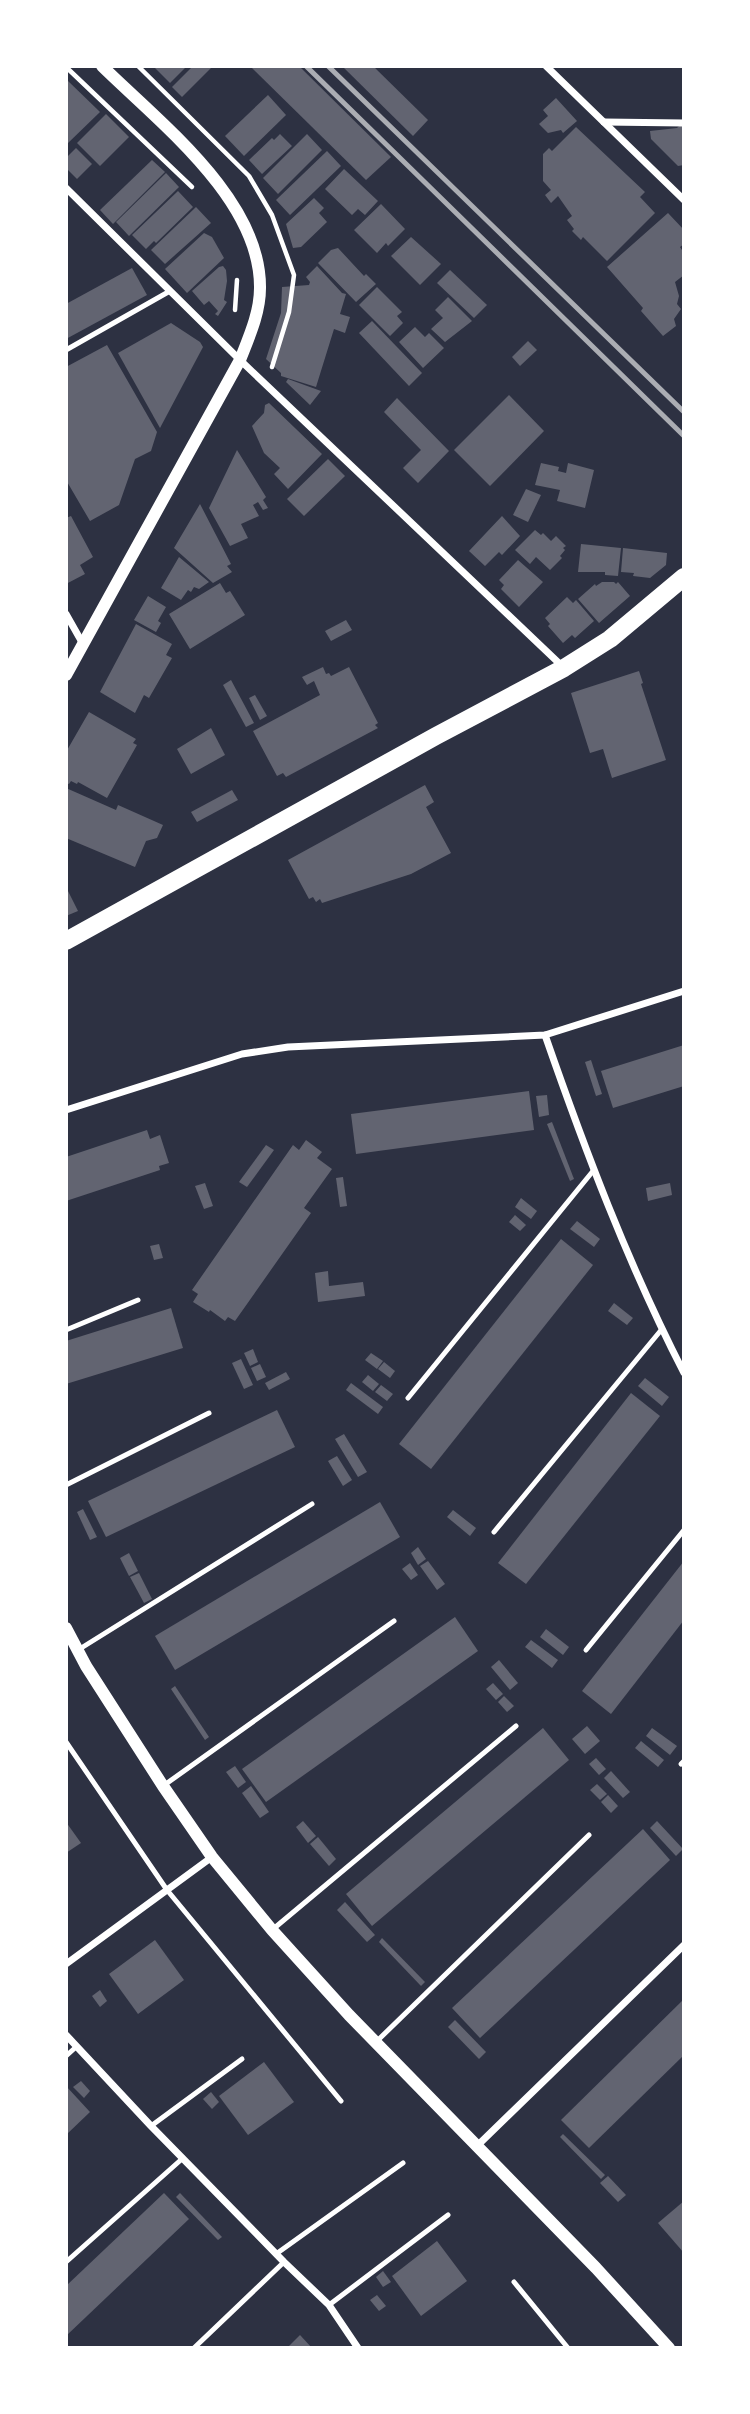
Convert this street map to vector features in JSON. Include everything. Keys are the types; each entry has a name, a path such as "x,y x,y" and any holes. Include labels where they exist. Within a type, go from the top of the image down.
{"main road":[{"path":"66,941 564,668 610,639 684,577"}],"street":[{"path":"66,675 240,360 259,304 260,285 256,257 247,227 229,196 207,169 102,66"},
{"path":"546,66 684,200"},
{"path":"603,122 684,123"},
{"path":"66,188 240,360 564,668"},
{"path":"66,614 83,644"},
{"path":"66,1110 242,1054 288,1047 545,1035 684,991"},
{"path":"545,1035 593,1171 684,1373"},
{"path":"66,1628 163,1786 212,1857 272,1930 669,2347"},
{"path":"66,1964 212,1857"},
{"path":"477,2146 684,1945"},
{"path":"66,2035 150,2126 330,2305 358,2347"}],"lane":[{"path":"66,350 170,290"},
{"path":"408,1398 593,1171"},
{"path":"66,1330 138,1300"},
{"path":"494,1532 662,1329"},
{"path":"66,1485 209,1413"},
{"path":"78,1650 312,1504"},
{"path":"586,1650 684,1530"},
{"path":"163,1786 394,1621"},
{"path":"272,1930 516,1726"},
{"path":"66,1742 167,1890 341,2101"},
{"path":"376,2042 589,1835"},
{"path":"66,2056 76,2047"},
{"path":"150,2126 242,2059"},
{"path":"66,2262 183,2158"},
{"path":"276,2254 403,2164"},
{"path":"330,2305 448,2215"},
{"path":"194,2347 284,2262"},
{"path":"514,2282 568,2347"}],"path":[{"path":"66,67 196,191"},
{"path":"234,319 237,273"}],"building":[{"path":"153,66 187,66 170,83"},
{"path":"193,66 213,66 182,97 172,87"},
{"path":"250,66 299,66 391,157 366,180"},
{"path":"342,66 373,66 428,120 413,136"},
{"path":"66,79 100,112 66,145"},
{"path":"268,95 286,115 244,156 225,136"},
{"path":"556,98 577,121 563,133 561,130 548,133 539,124 548,116 543,110"},
{"path":"106,114 129,137 100,166 77,143"},
{"path":"684,125 684,165 678,166 651,139 650,131 677,128"},
{"path":"576,127 645,192 640,197 655,213 607,261 583,237 581,240 572,231 574,229 567,220 572,216 558,196 551,203 545,195 551,190 543,181 543,154 549,148 552,151"},
{"path":"280,134 292,146 262,174 249,160"},
{"path":"307,134 322,150 278,194 263,178"},
{"path":"76,148 92,164 77,179 66,168 66,158"},
{"path":"327,151 341,166 290,215 276,200"},
{"path":"152,160 165,172 113,224 100,210"},
{"path":"344,169 378,201 365,215 358,209 352,215 325,189"},
{"path":"166,173 179,187 129,236 116,222"},
{"path":"178,191 193,207 156,243 154,241 146,249 132,235"},
{"path":"314,198 324,208 319,213 327,222 301,247 293,248 286,224"},
{"path":"381,204 405,229 377,253 354,230"},
{"path":"196,207 211,223 165,264 151,250"},
{"path":"668,213 684,230 684,244 680,247 684,253 684,275 675,282 679,296 677,304 681,309 674,319 676,326 663,336 641,311 643,308 607,267"},
{"path":"204,233 212,237 224,258 187,293 165,269"},
{"path":"411,237 441,264 420,285 391,256"},
{"path":"338,248 364,276 366,274 376,284 356,302 318,263 331,250"},
{"path":"223,266 227,281 224,300 227,302 218,316 215,314 218,311 209,301 204,305 192,291"},
{"path":"317,266 346,294 340,314 350,317 345,333 334,329 316,387 281,376 266,359 281,313 282,287 309,285 306,277"},
{"path":"132,268 147,295 66,339 66,304"},
{"path":"450,270 487,305 474,318 437,283"},
{"path":"377,287 402,312 397,316 403,323 390,336 359,305"},
{"path":"448,297 472,321 445,342 431,329 443,318 435,310"},
{"path":"372,321 422,373 409,386 359,333"},
{"path":"171,323 200,342 203,347 160,428 118,353"},
{"path":"415,327 425,337 429,333 444,348 423,368 399,342"},
{"path":"528,341 537,350 520,366 512,357"},
{"path":"107,345 157,432 151,451 135,459 119,505 90,521 66,480 66,367"},
{"path":"288,379 321,391 310,405 286,382"},
{"path":"509,395 544,431 490,486 454,450"},
{"path":"397,398 449,451 418,483 403,468 421,450 384,412"},
{"path":"269,403 322,454 288,489 274,474 280,468 264,453 252,426"},
{"path":"237,450 266,497 263,500 268,508 263,510 258,502 253,505 259,516 241,524 248,538 230,546 209,508"},
{"path":"328,459 345,476 304,516 287,499"},
{"path":"541,463 559,467 558,471 566,473 568,463 594,470 585,508 557,501 560,490 535,485"},
{"path":"526,489 541,495 528,522 513,515"},
{"path":"200,504 231,564 227,566 232,572 213,583 174,548"},
{"path":"71,516 93,557 80,565 85,574 66,584 66,518"},
{"path":"502,516 520,536 502,555 499,552 485,566 469,551"},
{"path":"535,530 551,541 556,536 566,546 560,556 562,558 550,570 536,557 530,564 515,550"},
{"path":"581,544 621,548 618,576 605,575 605,572 578,572"},
{"path":"623,548 667,553 666,565 650,578 621,572"},
{"path":"179,557 209,582 199,589 194,587 191,592 188,590 181,600 161,588"},
{"path":"518,560 543,582 519,607 501,589 504,585 499,580"},
{"path":"602,582 618,582 630,596 599,623 578,599 595,584 596,586"},
{"path":"220,583 226,593 230,591 245,615 190,649 169,614"},
{"path":"148,596 166,607 158,621 161,623 156,632 134,620"},
{"path":"567,597 573,603 576,600 594,621 575,638 572,635 563,643 548,626 550,624 545,618"},
{"path":"346,620 352,630 331,641 325,631"},
{"path":"136,624 172,644 166,655 172,658 149,698 144,695 135,713 100,692"},
{"path":"323,667 326,674 331,676 349,667 378,723 375,725 378,728 286,777 283,773 277,776 253,731 320,695 314,681 307,685 302,677"},
{"path":"639,671 666,760 612,778 603,749 590,753 571,693"},
{"path":"231,680 254,723 246,727 223,685"},
{"path":"255,695 267,716 260,720 249,698"},
{"path":"89,712 136,739 133,743 137,745 107,798 78,782 66,783 66,752"},
{"path":"211,728 225,755 191,774 177,749"},
{"path":"425,785 434,802 426,807 451,853 411,874 322,903 320,899 316,902 313,897 309,899 288,860"},
{"path":"66,788 116,810 118,805 163,825 157,838 146,841 135,867 66,838"},
{"path":"232,790 238,800 197,822 191,812"},
{"path":"66,887 78,911 66,916"},
{"path":"684,1045 684,1086 613,1108 601,1071"},
{"path":"591,1060 602,1094 596,1096 585,1062"},
{"path":"529,1091 534,1130 356,1154 351,1114"},
{"path":"547,1095 549,1115 539,1117 536,1096"},
{"path":"552,1122 574,1179 570,1181 547,1124"},
{"path":"147,1130 150,1139 160,1135 169,1163 159,1166 160,1170 66,1201 66,1157"},
{"path":"306,1140 322,1152 317,1158 332,1169 304,1208 311,1213 235,1321 228,1317 225,1321 193,1302 198,1294 192,1290 293,1145 299,1150"},
{"path":"266,1145 274,1150 247,1187 239,1182"},
{"path":"343,1177 347,1206 340,1207 336,1178"},
{"path":"205,1183 213,1206 204,1209 195,1186"},
{"path":"670,1183 672,1195 648,1201 646,1188"},
{"path":"521,1198 537,1211 531,1219 515,1207"},
{"path":"515,1215 526,1225 520,1231 509,1222"},
{"path":"577,1221 600,1239 594,1247 570,1229"},
{"path":"561,1239 593,1265 431,1469 399,1444"},
{"path":"159,1244 163,1258 154,1260 150,1246"},
{"path":"328,1271 329,1286 363,1282 365,1296 318,1302 315,1273"},
{"path":"614,1303 633,1318 627,1325 608,1311"},
{"path":"171,1308 183,1348 66,1384 66,1341"},
{"path":"253,1349 258,1362 250,1366 244,1353"},
{"path":"371,1353 383,1361 377,1369 365,1360"},
{"path":"241,1359 253,1385 244,1389 232,1363"},
{"path":"384,1362 395,1371 390,1378 378,1369"},
{"path":"260,1364 266,1377 257,1381 251,1368"},
{"path":"286,1372 290,1379 269,1390 265,1383"},
{"path":"368,1375 379,1384 373,1391 362,1382"},
{"path":"645,1378 669,1397 662,1406 638,1386"},
{"path":"351,1383 383,1407 378,1414 346,1390"},
{"path":"381,1385 393,1394 387,1401 375,1392"},
{"path":"631,1393 660,1416 526,1584 498,1563"},
{"path":"277,1410 295,1447 106,1537 88,1501"},
{"path":"344,1434 367,1472 358,1477 335,1439"},
{"path":"337,1456 352,1480 343,1486 328,1461"},
{"path":"380,1502 400,1537 175,1670 155,1636"},
{"path":"83,1509 97,1537 90,1540 77,1512"},
{"path":"453,1510 476,1528 470,1536 447,1517"},
{"path":"418,1547 426,1559 418,1565 411,1553"},
{"path":"129,1553 138,1571 129,1576 120,1558"},
{"path":"428,1561 445,1584 437,1590 420,1566"},
{"path":"684,1561 684,1620 611,1714 582,1691"},
{"path":"410,1563 418,1575 411,1580 402,1569"},
{"path":"139,1573 152,1599 144,1603 130,1577"},
{"path":"455,1617 478,1651 266,1802 242,1769"},
{"path":"546,1629 569,1647 563,1655 540,1637"},
{"path":"531,1640 558,1660 552,1668 525,1647"},
{"path":"499,1660 518,1683 510,1690 491,1667"},
{"path":"493,1683 503,1694 496,1700 486,1689"},
{"path":"175,1686 209,1737 205,1740 171,1689"},
{"path":"504,1696 514,1706 507,1712 498,1702"},
{"path":"587,1726 600,1741 585,1754 572,1739"},
{"path":"543,1728 569,1760 372,1926 346,1894"},
{"path":"652,1728 677,1746 670,1755 646,1736"},
{"path":"641,1741 664,1760 658,1767 635,1748"},
{"path":"596,1758 606,1769 599,1775 589,1764"},
{"path":"235,1766 246,1782 238,1788 226,1772"},
{"path":"611,1771 630,1792 623,1798 604,1778"},
{"path":"597,1784 607,1794 600,1800 590,1790"},
{"path":"251,1786 269,1812 260,1818 242,1793"},
{"path":"608,1795 618,1806 611,1813 601,1802"},
{"path":"303,1821 316,1836 308,1843 296,1827"},
{"path":"657,1821 683,1849 676,1856 650,1828"},
{"path":"66,1822 81,1843 66,1853"},
{"path":"643,1829 670,1860 480,2038 452,2008"},
{"path":"318,1837 336,1859 329,1866 310,1844"},
{"path":"345,1902 375,1935 367,1942 337,1910"},
{"path":"382,1938 425,1982 421,1986 379,1942"},
{"path":"155,1940 184,1980 138,2014 109,1974"},
{"path":"100,1990 107,2001 100,2007 92,1996"},
{"path":"684,1999 684,2055 589,2148 561,2120"},
{"path":"455,2020 486,2052 479,2059 448,2027"},
{"path":"264,2062 294,2102 248,2135 219,2096"},
{"path":"81,2081 90,2091 84,2098 73,2087"},
{"path":"66,2086 90,2112 66,2135"},
{"path":"211,2092 219,2102 212,2109 203,2099"},
{"path":"563,2134 605,2175 601,2179 560,2137"},
{"path":"608,2176 626,2195 618,2202 600,2183"},
{"path":"164,2193 189,2219 66,2336 66,2286"},
{"path":"180,2193 222,2237 218,2240 176,2197"},
{"path":"684,2201 684,2253 658,2223"},
{"path":"437,2241 467,2281 421,2316 392,2276"},
{"path":"383,2271 391,2282 383,2287 376,2277"},
{"path":"377,2295 386,2306 379,2311 370,2300"},
{"path":"300,2335 312,2348 287,2348"}],"railway":[{"path":"306,66 684,436"},
{"path":"328,66 684,412"}]}
